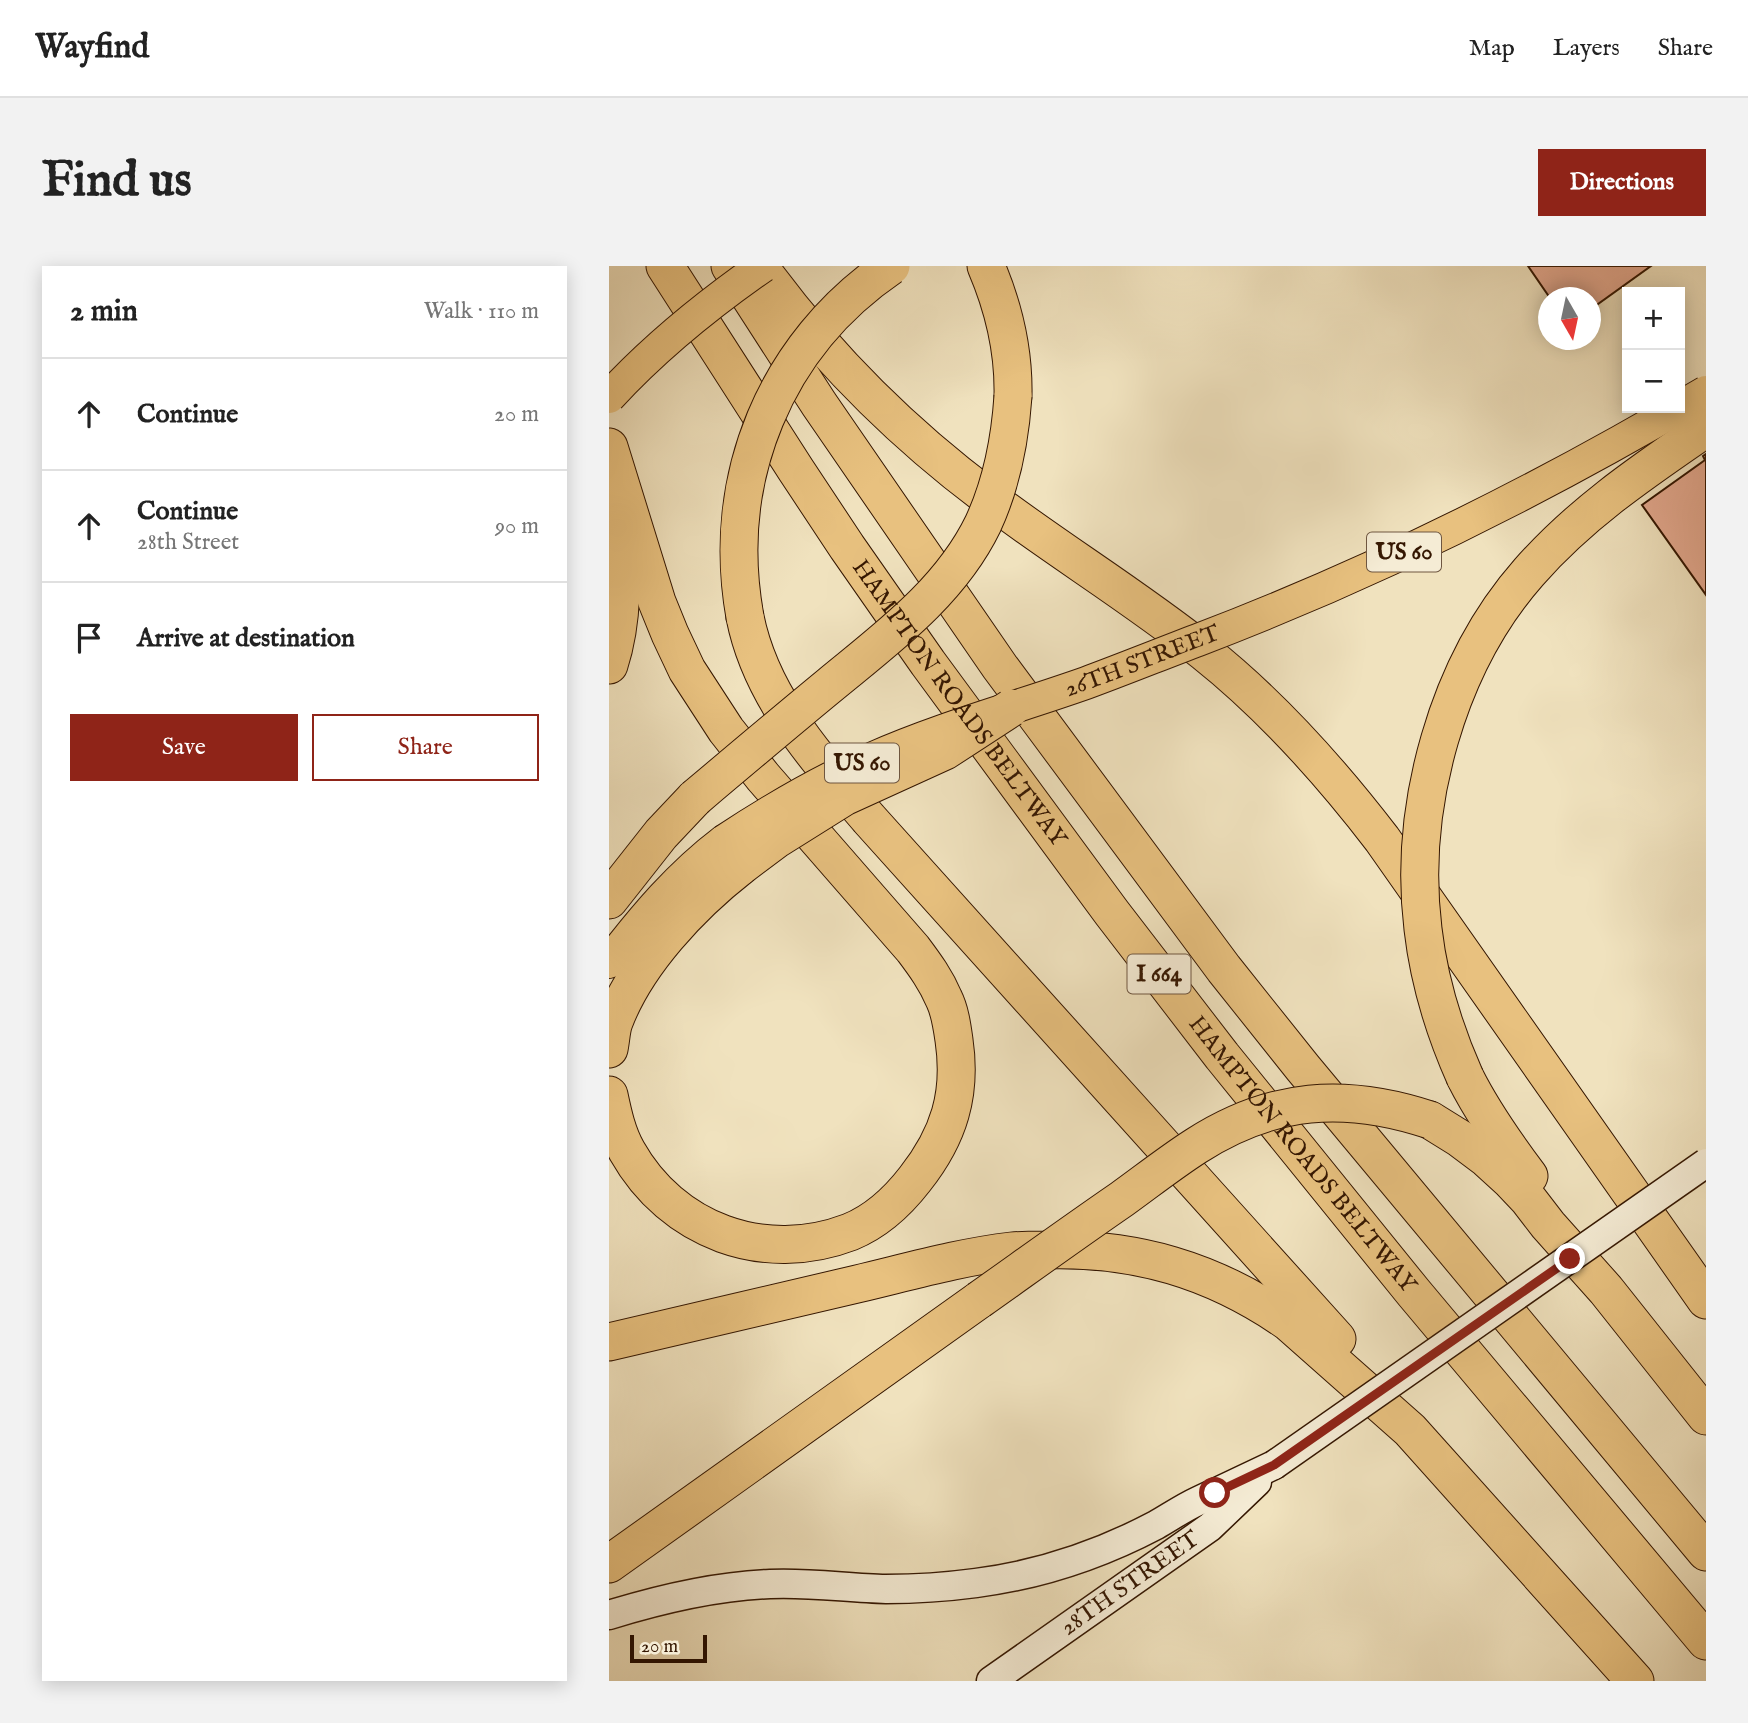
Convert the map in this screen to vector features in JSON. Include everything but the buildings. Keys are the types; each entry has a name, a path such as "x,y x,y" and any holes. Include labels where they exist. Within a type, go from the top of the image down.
{"highway":[{"name":"HAMPTON ROADS BELTWAY","path":"665,266 847,547 935,673 1105,904 1222,1056 1414,1293 1706,1641"},
{"name":"I 664","path":"730,266 819,404 1000,667 1224,969 1303,1068 1706,1552"},
{"path":"761,266 777,291 874,400 942,462 1205,653 1260,700 1315,757 1382,839 1706,1300"},
{"path":"891,266 834,314 796,360 779,388 755,444 742,501 738,539 739,574 745,617 753,649 764,675 790,723 809,748 943,902 1313,1312 1410,1430 1635,1681"},
{"path":"609,900 654,842 695,798 876,648 927,601 963,558 982,525 998,486 1010,435 1012,357 1001,303 986,266"},
{"path":"1606,1290 1560,1218 1479,1104 1447,1035 1436,999 1423,930 1420,860 1424,816 1436,754 1465,672 1485,633 1528,573 1586,514 1706,428"},
{"path":"609,665 620,606 621,577 610,452"},
{"path":"609,1095 615,1123 625,1149 653,1188 677,1210 730,1237 762,1244 791,1245 823,1240 853,1231 882,1214 904,1193 935,1151 946,1128 957,1076 952,1027 945,1000 931,973 763,777 726,730 687,670 657,602 610,452"},
{"path":"609,1049 613,1024 632,985 674,928 722,881 732,854 788,832 844,797 944,751 1011,708"},
{"path":"609,1564 1197,1146 1245,1121 1275,1110 1311,1104 1341,1102 1392,1109 1430,1120 1487,1159 1528,1199 1606,1290 1706,1416"},
{"path":"609,1342 983,1256 1014,1251 1061,1249 1104,1251 1141,1256 1178,1267 1213,1280 1268,1308 1288,1322 1410,1430"}],"main road":[{"path":"609,397 683,326 761,266"},
{"name":"26TH STREET","path":"1011,708 1275,610 1451,531 1617,444 1706,392"},
{"path":"609,962 670,888 702,857 732,854"},
{"name":"28TH STREET","path":"991,1681 1210,1527 1274,1465 1706,1163"},
{"path":"609,1615 653,1601 739,1586 772,1584 928,1588 978,1583 1024,1574 1069,1562 1113,1545 1274,1465"}],"route":[{"path":"1215,1493 1274,1465 1570,1259"}]}
